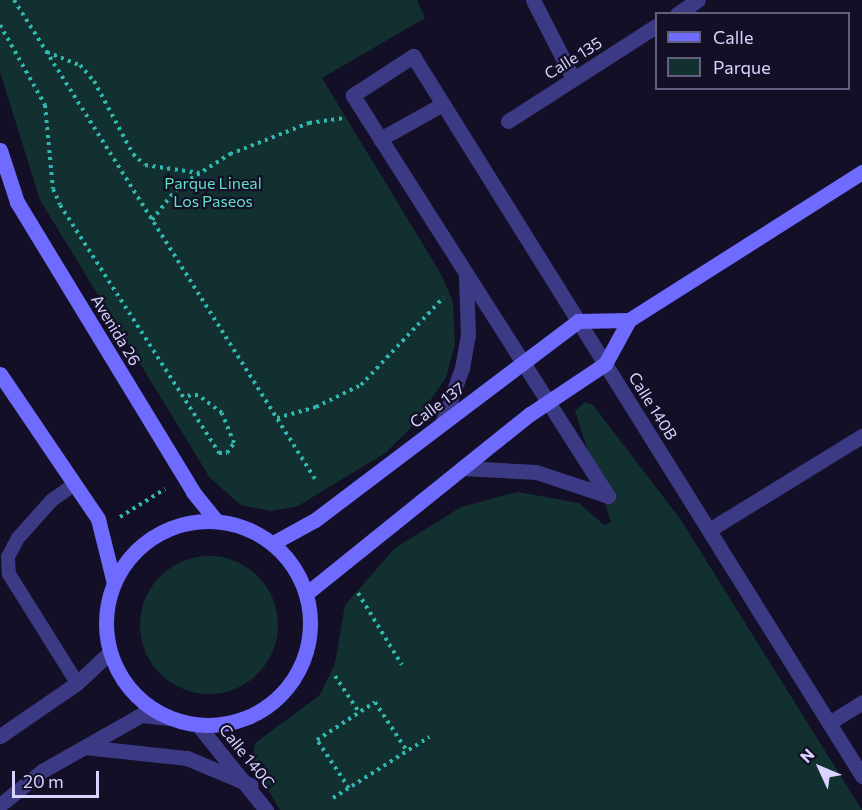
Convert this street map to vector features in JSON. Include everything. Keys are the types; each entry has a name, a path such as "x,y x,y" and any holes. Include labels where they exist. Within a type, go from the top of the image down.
{"street":[{"path":"533,0 573,78"},
{"path":"680,12 698,0"},
{"name":"Calle 135","path":"508,121 655,27"},
{"name":"Calle 140B","path":"380,139 353,95 413,56 862,776"},
{"path":"443,104 380,139 608,496 536,472 462,468"},
{"name":"Avenida 26","path":"0,150 17,202 193,492 216,520"},
{"path":"307,593 547,402 605,364 629,320 862,172"},
{"path":"442,423 462,368 468,335 466,274"},
{"path":"578,321 629,320"},
{"name":"Calle 137","path":"273,543 315,520 578,321"},
{"path":"0,374 102,527 114,583"},
{"path":"709,530 862,436"},
{"path":"0,805 42,771 141,715 198,725 227,724 254,714 278,698 296,676 307,650 311,621 307,593 294,566 273,543 247,527 216,520 184,523 155,535 131,556 114,583 105,622 110,652 129,687 168,718"},
{"path":"0,736 77,683 110,652"},
{"path":"829,723 862,702"},
{"name":"Calle 140C","path":"198,725 251,785 266,810"},
{"path":"85,747 187,758 251,785"}],"lane":[{"path":"75,484 52,500 18,538 8,557 9,574 77,683"}],"path":[{"path":"14,0 317,482"},
{"path":"0,25 45,105 53,189 60,205 219,453 227,453 234,443 222,413 198,395 184,396"},
{"path":"46,51 80,65 94,81 133,154 145,165 201,174"},
{"path":"152,220 178,187 230,154 278,134 343,118"},
{"path":"277,418 316,407 362,385 442,298"},
{"path":"111,522 165,489"},
{"path":"358,593 402,665"},
{"path":"335,675 359,712"},
{"path":"349,788 317,740 359,712 375,702 407,751"},
{"path":"333,798 429,737"}],"green space":[{"name":"Parque Lineal Los Paseos","path":"0,0 417,0 425,18 322,78 441,274 453,302 455,344 446,378 410,429 385,453 298,506 271,511 241,505 210,478 40,200 0,72"},
{"path":"585,402 593,405 681,520 862,810 280,810 252,763 255,743 320,695 335,663 345,605 395,548 461,507 518,492 579,503 604,525 611,522 575,411"},
{"path":"209,556 235,561 258,576 273,599 278,625 273,651 258,674 235,689 209,694 183,689 160,674 145,651 140,625 145,599 160,576 183,561"}]}
